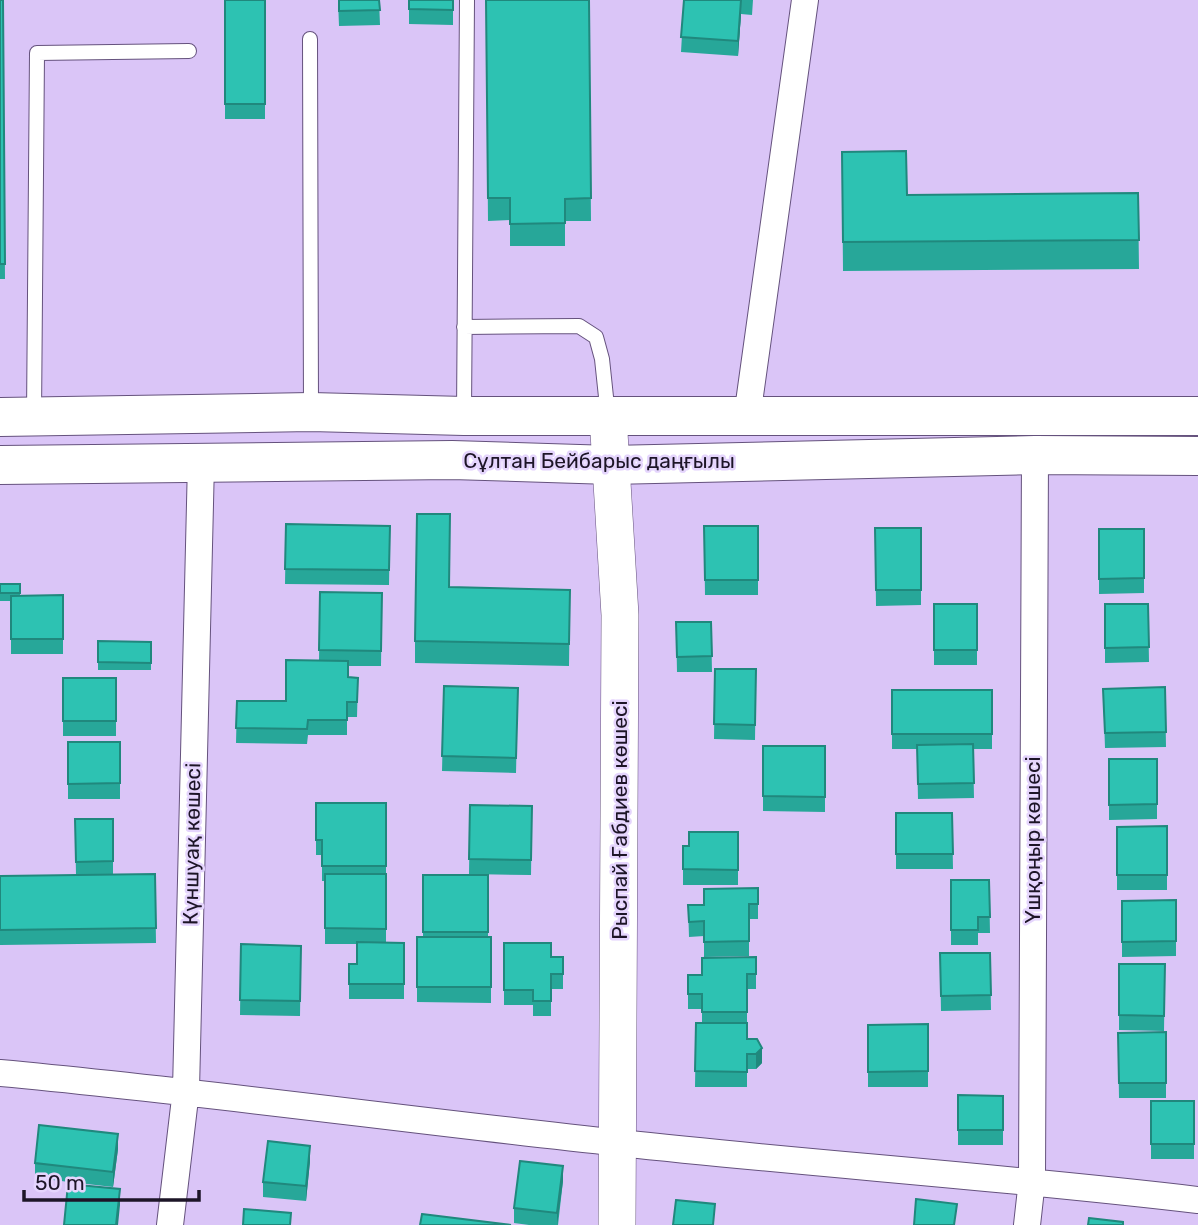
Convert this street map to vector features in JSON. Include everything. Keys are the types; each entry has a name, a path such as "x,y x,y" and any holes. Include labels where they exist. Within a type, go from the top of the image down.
{"main road":[{"path":"17,417 311,412 464,416 1198,416"},
{"name":"Сұлтан Бейбарыс даңғылы","path":"0,465 452,460 611,465 1035,455 1198,456"}],"street":[{"path":"747,417 805,0"},
{"name":"Рыспай Ғабдиев көшесі","path":"608,416 620,615 620,1143 617,1225"},
{"name":"Үшқоңыр көшесі","path":"1027,1225 1032,1180 1035,455"},
{"name":"Күншуақ көшесі","path":"170,1225 186,1090 201,463"},
{"path":"0,1073 186,1090 620,1143 1032,1180 1198,1200"}],"lane":[{"path":"464,416 467,0"},
{"path":"310,39 311,412"},
{"path":"17,417 37,52 189,51"},
{"path":"464,327 579,326 596,337 602,359 608,416"}],"building":[{"path":"0,0 3,0 5,264 0,264"},
{"path":"225,0 265,0 265,104 225,104"},
{"path":"339,0 379,0 380,10 339,11"},
{"path":"409,0 453,0 453,10 409,9"},
{"path":"486,0 589,0 591,198 565,199 565,223 510,224 510,198 488,198"},
{"path":"684,0 741,0 738,41 681,37"},
{"path":"906,151 907,195 1138,193 1139,240 843,242 842,152"},
{"path":"417,514 450,514 449,587 570,590 569,644 415,641"},
{"path":"286,524 390,526 389,570 285,569"},
{"path":"704,526 758,526 758,580 705,580"},
{"path":"875,528 921,528 921,590 876,590"},
{"path":"1099,529 1144,529 1144,578 1099,579"},
{"path":"0,584 20,584 20,593 0,593"},
{"path":"320,592 382,593 381,651 319,650"},
{"path":"63,595 63,639 11,639 11,596"},
{"path":"934,604 977,604 977,650 934,650"},
{"path":"1105,604 1148,604 1149,647 1105,648"},
{"path":"676,622 711,622 712,656 677,657"},
{"path":"98,641 151,642 151,663 98,662"},
{"path":"286,660 348,661 348,677 358,678 357,702 347,702 347,720 308,720 307,729 236,728 237,701 286,701"},
{"path":"715,669 756,669 755,725 714,724"},
{"path":"63,678 116,678 116,721 63,721"},
{"path":"444,686 518,688 516,758 442,756"},
{"path":"1165,687 1166,732 1105,733 1103,689"},
{"path":"892,690 992,690 992,734 892,734"},
{"path":"68,742 120,742 120,783 68,784"},
{"path":"973,744 974,783 918,784 917,745"},
{"path":"763,746 825,746 825,797 763,796"},
{"path":"1109,759 1157,759 1157,804 1109,805"},
{"path":"316,803 386,803 386,866 322,866 322,840 316,840"},
{"path":"470,805 532,806 531,860 469,859"},
{"path":"896,813 952,813 953,854 896,854"},
{"path":"75,819 113,819 113,861 76,862"},
{"path":"1167,826 1167,875 1117,875 1117,827"},
{"path":"689,832 738,832 738,870 683,869 683,846 689,846"},
{"path":"155,874 156,928 0,930 0,876"},
{"path":"325,874 386,874 386,929 325,928"},
{"path":"423,875 488,875 488,932 423,932"},
{"path":"951,880 989,880 990,917 978,917 978,930 951,930"},
{"path":"758,888 758,904 749,904 749,941 704,942 704,921 689,922 688,905 704,905 704,889"},
{"path":"1176,900 1176,941 1122,942 1122,901"},
{"path":"417,937 491,937 491,987 417,987"},
{"path":"357,942 404,943 404,984 349,984 349,964 357,964"},
{"path":"504,943 551,943 551,957 563,957 563,974 551,974 551,1001 533,1001 533,990 504,990"},
{"path":"241,944 301,946 300,1001 240,1000"},
{"path":"940,953 990,953 991,995 941,996"},
{"path":"756,957 756,974 747,974 747,1012 702,1012 702,994 688,994 688,975 702,975 702,958"},
{"path":"1119,964 1165,964 1164,1016 1119,1015"},
{"path":"696,1023 747,1023 747,1039 757,1039 762,1048 756,1054 747,1054 747,1072 695,1071"},
{"path":"928,1024 928,1071 868,1072 868,1025"},
{"path":"1166,1032 1166,1083 1119,1083 1118,1033"},
{"path":"958,1095 1003,1096 1003,1130 958,1130"},
{"path":"1151,1101 1194,1101 1194,1144 1151,1144"},
{"path":"39,1125 118,1134 113,1172 35,1163"},
{"path":"268,1141 310,1146 306,1186 263,1182"},
{"path":"520,1161 563,1166 557,1213 514,1208"},
{"path":"68,1184 120,1189 116,1225 64,1225"},
{"path":"916,1199 957,1204 954,1225 914,1225"},
{"path":"676,1200 715,1204 713,1225 673,1225"},
{"path":"244,1209 291,1213 290,1225 243,1225"},
{"path":"422,1214 511,1225 420,1225"},
{"path":"1089,1218 1123,1222 1123,1225 1088,1225"}]}
